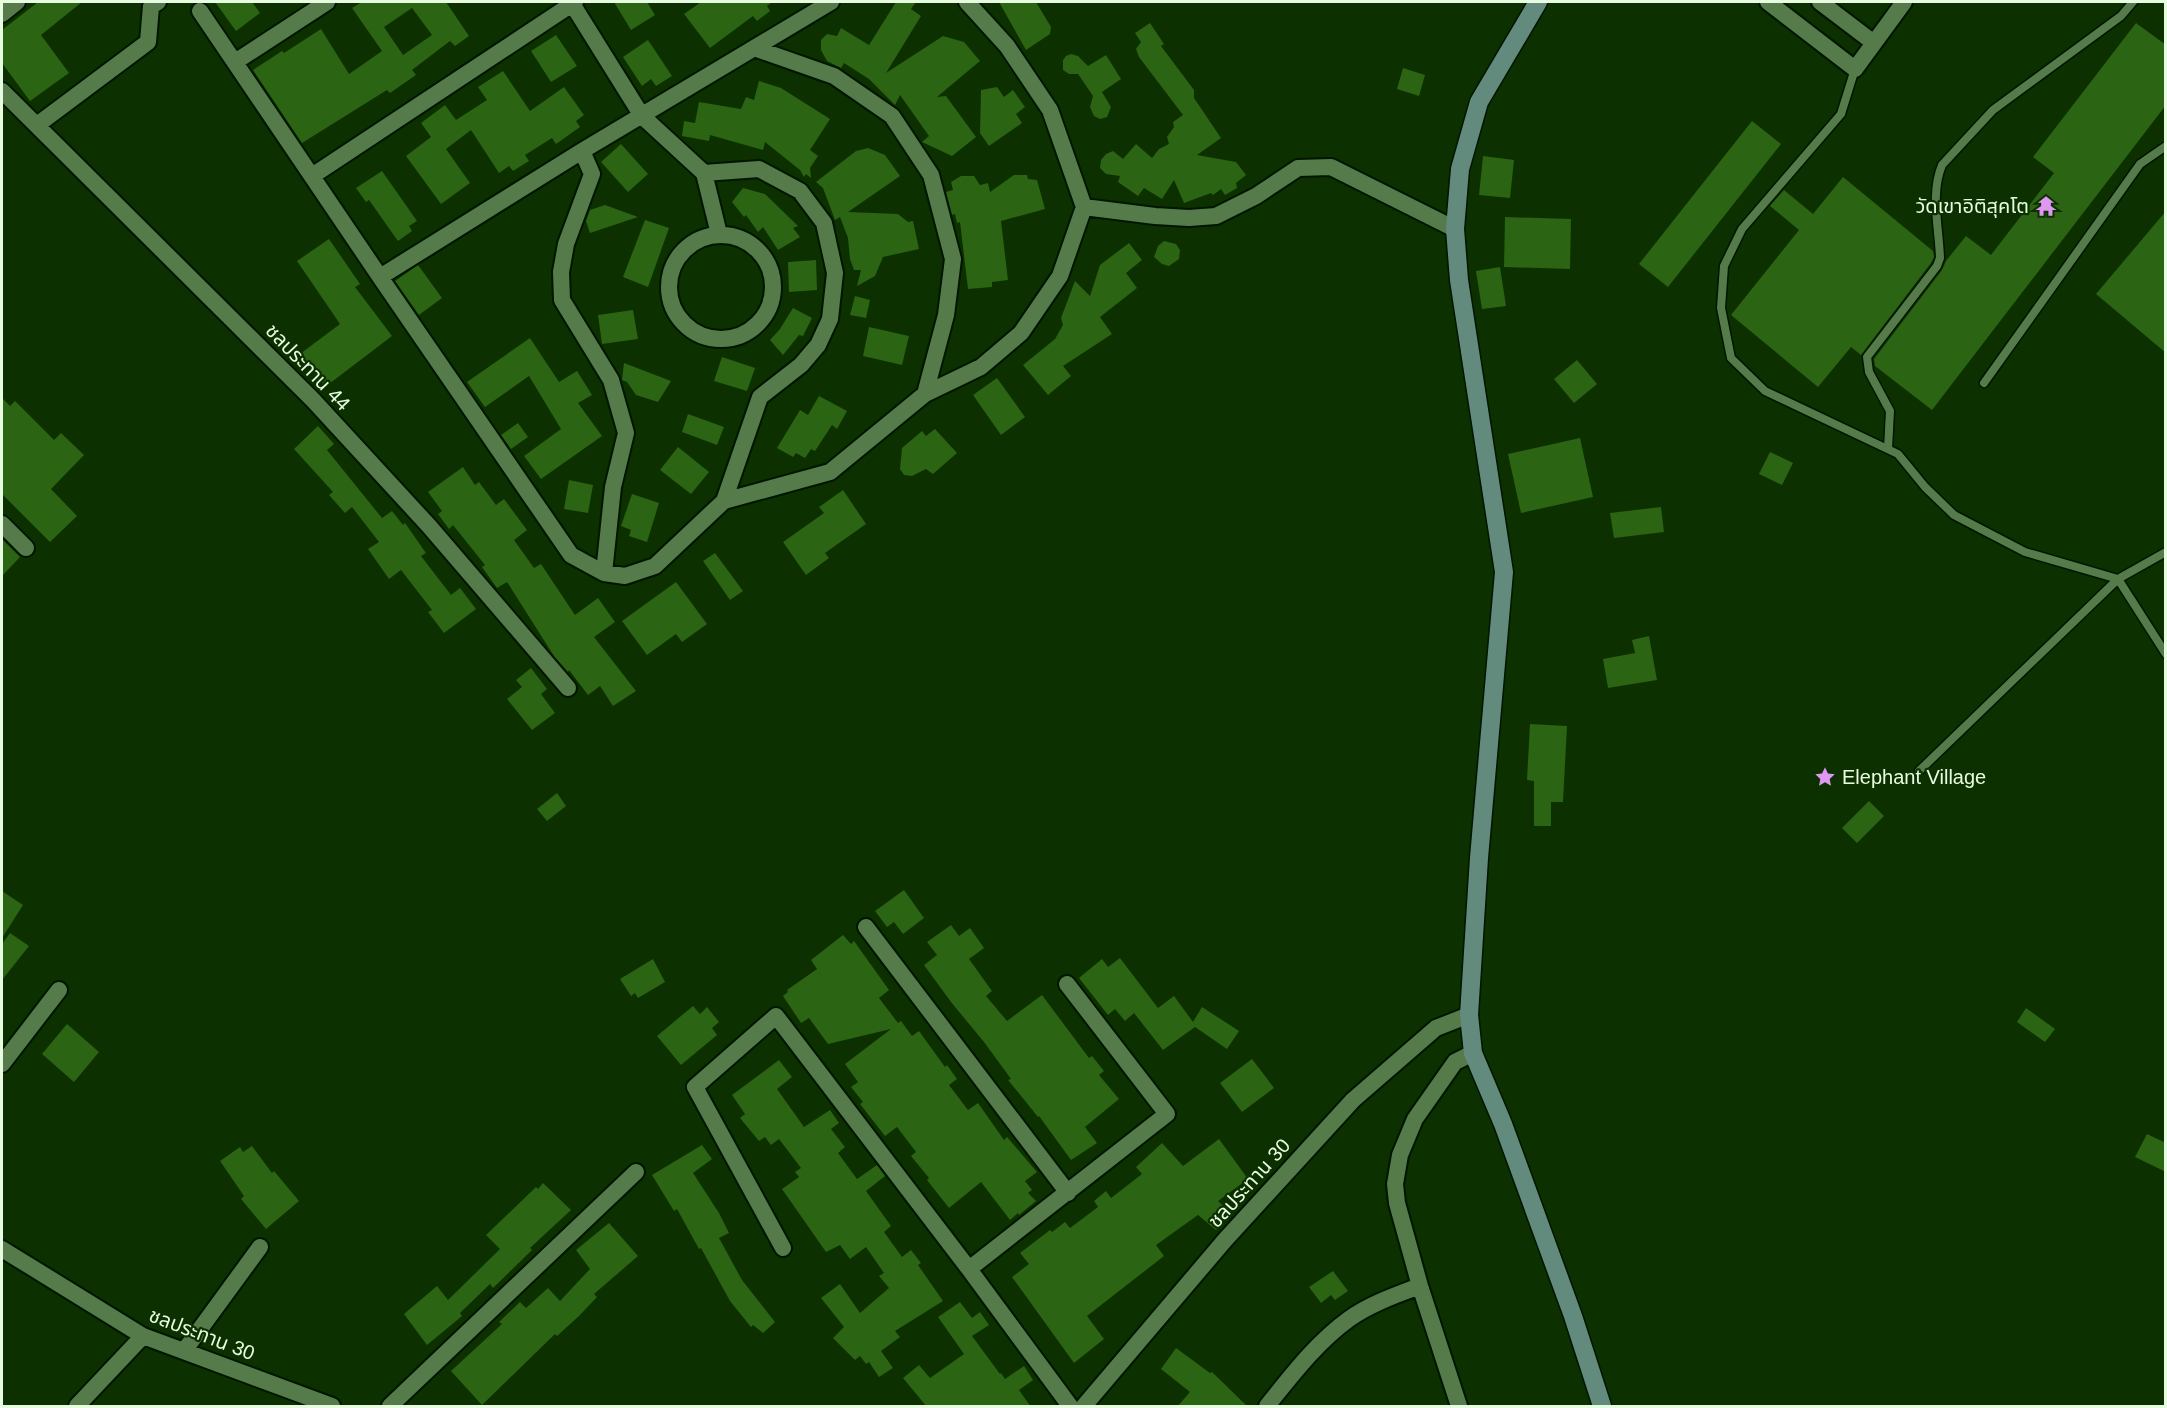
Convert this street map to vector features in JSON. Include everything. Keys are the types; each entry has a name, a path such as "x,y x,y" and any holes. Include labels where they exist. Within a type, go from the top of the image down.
{"street":[{"path":"2,14 17,2"},
{"path":"37,125 148,42 151,6 158,2"},
{"path":"235,63 327,2"},
{"path":"312,176 573,2 642,116 704,173 719,234"},
{"path":"380,277 582,151 831,2"},
{"path":"724,501 830,472 925,394 981,367 1021,333 1060,276 1084,207 1050,110 1007,46 967,2"},
{"path":"1538,2 1479,102 1460,169 1455,229 1459,280 1504,572 1479,858 1469,1015 1473,1053 1511,1145 1573,1316 1602,1407"},
{"path":"1768,2 1855,69 1904,2"},
{"path":"1820,2 1874,43"},
{"path":"200,11 571,555 604,573 625,576 655,566 724,501 760,398 801,364 818,345 830,319 835,273 824,223 800,191 759,169 704,173"},
{"path":"754,48 834,76 892,116 931,175 953,259 945,315 925,394"},
{"name":"ชลประทาน 44","path":"2,91 313,400 429,526 568,688"},
{"path":"582,151 592,174 566,244 561,272 562,300 611,380 626,433 614,487 604,573"},
{"path":"1084,207 1155,216 1189,218 1216,216 1256,196 1298,168 1331,167 1455,229"},
{"path":"719,234 739,238 755,247 766,261 773,282 771,300 765,315 753,328 737,337 724,339 706,337 690,329 678,316 670,300 669,286 672,268 681,253 701,238 719,234"},
{"path":"2,524 26,548"},
{"path":"866,927 1068,1193"},
{"path":"969,1269 1167,1114 1068,984"},
{"path":"2,1064 59,990"},
{"name":"ชลประทาน 30","path":"1084,1407 1225,1240 1353,1100 1436,1028 1469,1015"},
{"path":"783,1248 695,1087 776,1016 969,1269 1070,1407"},
{"path":"1459,1407 1420,1286 1397,1203 1395,1184 1400,1155 1415,1119 1455,1062 1473,1053"},
{"path":"390,1407 636,1172"},
{"path":"184,1351 260,1247"},
{"name":"ชลประทาน 30","path":"2,1250 143,1336 332,1407"},
{"path":"1267,1407 1313,1350 1349,1319 1381,1301 1420,1286"},
{"path":"77,1407 143,1336"}],"lane":[{"path":"1888,449 1890,411 1869,372 1866,361 1937,266 1940,258 1936,190 1942,165 1994,110 2121,16 2133,2"},
{"path":"1855,69 1841,114 1742,229 1724,266 1721,308 1731,358 1765,391 1898,454 1925,487 1954,515 2025,552 2118,579 2166,654"},
{"path":"1984,383 2140,164 2166,146"},
{"path":"1919,771 2118,579 2166,552"}],"building":[{"path":"38,2 82,2 41,35 69,73 30,101 2,63 2,30"},
{"path":"215,2 252,2 260,13 236,31"},
{"path":"362,2 446,2 469,36 455,46 450,41 412,70 416,75 390,93 387,90 302,143 253,70 321,29 349,74 382,51 352,8","holes":["412,8 432,35 403,55 384,27"]},
{"path":"614,2 647,2 655,15 631,30"},
{"path":"701,2 772,2 767,6 770,11 757,21 753,16 710,48 684,14"},
{"path":"896,2 916,2 911,9 921,16 886,73 943,36 964,42 980,61 937,97 946,96 976,137 952,156 922,142 929,136 900,95 895,105 869,79 844,63 841,68 827,61 821,50 821,40 827,34 837,36 841,28 869,45"},
{"path":"999,2 1036,2 1051,27 1050,34 1026,50"},
{"path":"1150,23 1164,44 1161,46 1194,90 1194,98 1221,138 1197,155 1236,162 1246,175 1236,183 1237,188 1225,195 1221,189 1213,195 1211,193 1184,203 1174,180 1162,199 1144,188 1138,196 1118,182 1120,176 1106,174 1100,168 1101,160 1106,154 1113,151 1123,159 1136,144 1152,158 1159,149 1169,144 1167,137 1174,127 1173,122 1183,115 1139,57 1136,49 1141,42 1135,33"},
{"path":"2136,23 2166,45 2166,105 1932,410 1875,366 1874,359 1966,236 1991,255 2054,173 2033,157"},
{"path":"556,35 577,66 551,82 531,51"},
{"path":"648,40 672,76 656,86 651,79 642,86 623,57"},
{"path":"1071,54 1078,56 1088,66 1106,55 1121,79 1102,92 1111,107 1107,117 1100,119 1094,116 1090,107 1093,96 1078,74 1069,74 1063,70 1063,60"},
{"path":"1403,68 1425,75 1419,96 1397,89"},
{"path":"503,71 530,111 564,87 584,115 576,121 580,127 556,144 552,138 525,155 529,161 513,171 509,166 499,173 471,130 446,149 470,183 441,204 406,156 431,137 421,123 445,105 456,120 487,100 478,87"},
{"path":"759,81 781,88 830,119 810,150 818,156 810,168 811,178 806,174 804,177 800,170 765,142 763,150 710,135 709,141 682,136 684,121 695,123 699,102 741,109 746,97 754,100"},
{"path":"997,87 1004,97 1013,90 1025,107 1016,114 1022,123 989,146 980,133 981,90"},
{"path":"1752,121 1781,144 1668,287 1639,264"},
{"path":"621,144 648,174 628,192 601,162"},
{"path":"868,148 885,155 900,176 848,212 898,214 908,222 913,221 919,249 883,257 875,276 857,286 861,270 854,270 850,259 848,238 840,217 835,220 823,188 816,182 856,151"},
{"path":"1483,156 1514,160 1510,198 1479,195"},
{"path":"382,171 417,221 409,226 412,231 398,241 369,200 366,202 356,188"},
{"path":"1014,175 1027,175 1028,179 1037,180 1045,209 1001,221 1008,280 992,282 992,287 968,289 960,222 957,223 955,214 952,215 946,192 953,190 951,182 961,176 974,176 980,185 988,183 990,192"},
{"path":"1843,177 1933,251 1934,257 1861,355 1851,347 1818,387 1731,315 1799,230 1770,206 1784,190 1813,214"},
{"path":"743,188 765,194 798,226 793,228 800,237 778,250 763,227 758,232 746,215 744,217 732,202"},
{"path":"605,205 638,217 590,233 586,221 590,210"},
{"path":"2166,211 2166,353 2096,294"},
{"path":"1505,217 1571,219 1570,269 1504,267"},
{"path":"645,220 669,228 648,287 623,277"},
{"path":"329,239 360,284 355,287 392,336 325,387 300,354 340,324 297,261"},
{"path":"1164,241 1176,244 1180,250 1179,259 1169,266 1162,264 1154,257 1158,246"},
{"path":"1129,243 1142,260 1126,273 1137,288 1100,317 1112,334 1063,366 1071,376 1048,395 1023,365 1055,339 1063,325 1061,318 1075,281 1090,296 1100,265"},
{"path":"816,260 817,290 789,292 788,262"},
{"path":"418,265 442,298 419,315 395,281"},
{"path":"1500,267 1506,306 1482,309 1476,271"},
{"path":"855,296 870,300 866,318 850,315"},
{"path":"793,308 812,318 803,336 799,335 783,355 770,340"},
{"path":"633,310 638,339 602,344 598,315"},
{"path":"869,327 909,336 902,365 863,356"},
{"path":"530,338 559,382 577,371 592,395 578,403 602,436 541,479 524,456 561,429 529,376 485,407 467,382"},
{"path":"722,357 755,368 747,391 714,381"},
{"path":"1577,360 1597,384 1574,403 1554,379"},
{"path":"624,363 671,381 658,402 636,395 627,382 622,380"},
{"path":"997,378 1025,417 1001,435 973,395"},
{"path":"819,396 847,411 837,429 832,425 815,451 811,449 805,458 796,453 793,457 777,448 800,410 808,415"},
{"path":"2,398 10,406 15,401 54,440 61,433 84,455 51,489 77,516 50,542 2,494"},
{"path":"688,414 724,427 717,445 682,432"},
{"path":"518,423 528,437 511,449 501,435"},
{"path":"318,426 334,444 327,450 382,518 392,511 403,525 405,523 426,553 421,556 451,595 460,588 476,609 444,633 428,612 432,610 401,570 389,579 368,549 379,542 352,507 345,513 329,495 333,492 294,449"},
{"path":"935,429 957,453 933,474 926,469 912,476 904,475 900,469 902,448 922,431 926,436"},
{"path":"1580,438 1593,497 1521,513 1508,454"},
{"path":"678,447 709,472 691,494 660,470"},
{"path":"1770,452 1793,463 1782,485 1759,474"},
{"path":"463,467 475,485 479,482 496,505 504,499 527,530 514,540 534,568 541,564 575,615 598,598 615,622 594,637 636,691 613,706 600,686 588,695 569,670 568,672 554,656 507,582 497,588 482,567 485,565 453,525 449,529 438,514 442,511 428,492"},
{"path":"569,480 593,485 588,513 564,509"},
{"path":"843,490 866,524 825,553 829,558 806,575 783,542 824,513 819,507"},
{"path":"632,494 659,503 647,542 629,536 631,530 621,526"},
{"path":"1661,507 1664,532 1614,538 1610,513"},
{"path":"2,539 20,557 2,576"},
{"path":"715,553 743,591 730,600 703,561"},
{"path":"676,582 707,624 682,642 676,634 647,655 622,621"},
{"path":"1649,636 1657,680 1608,688 1603,659 1635,653 1632,640"},
{"path":"531,668 547,689 541,694 555,713 532,730 507,699 522,687 516,680"},
{"path":"1530,724 1567,726 1563,802 1551,802 1551,826 1534,826 1534,781 1527,780"},
{"path":"557,793 566,806 547,821 537,809"},
{"path":"1869,801 1884,816 1857,843 1842,828"},
{"path":"904,890 924,918 903,934 894,922 887,927 875,911"},
{"path":"2,891 23,905 2,938"},
{"path":"951,925 959,936 970,928 984,948 969,959 992,991 986,996 1007,1021 1042,995 1089,1058 1092,1056 1104,1071 1099,1075 1119,1099 1085,1127 1097,1143 1071,1160 1039,1116 1008,1080 1011,1079 924,965 937,955 927,942"},
{"path":"10,933 29,946 2,980 2,944"},
{"path":"843,935 851,944 854,941 889,990 879,998 898,1023 901,1021 912,1036 919,1031 945,1067 947,1065 957,1079 949,1085 968,1110 978,1103 1004,1140 1007,1137 1037,1172 1025,1181 1032,1190 1028,1193 1036,1201 1019,1215 1018,1213 1010,1220 981,1182 949,1208 911,1156 916,1152 897,1127 885,1136 860,1104 863,1102 851,1087 858,1082 845,1064 891,1029 828,1044 809,1018 801,1023 783,996 788,992 787,990 817,969 811,960"},
{"path":"1120,958 1158,1008 1174,996 1193,1022 1202,1007 1239,1031 1227,1049 1195,1027 1163,1050 1134,1013 1125,1021 1115,1009 1108,1015 1079,978 1102,959 1108,967"},
{"path":"653,959 665,982 638,998 635,993 631,996 620,979"},
{"path":"693,1006 700,1014 707,1007 719,1022 712,1028 717,1035 681,1065 657,1036"},
{"path":"2026,1008 2055,1029 2045,1042 2017,1022"},
{"path":"67,1024 99,1052 74,1082 42,1054"},
{"path":"1252,1059 1274,1088 1242,1112 1220,1083"},
{"path":"779,1060 792,1077 777,1089 804,1127 830,1110 839,1123 831,1129 845,1147 838,1153 857,1179 877,1165 885,1176 866,1191 891,1226 884,1232 902,1257 911,1250 921,1263 918,1265 943,1301 895,1331 900,1337 881,1351 893,1368 879,1377 869,1362 866,1364 860,1356 855,1360 833,1338 844,1327 821,1298 840,1284 860,1313 889,1288 879,1276 884,1273 866,1247 850,1259 840,1245 826,1252 782,1189 799,1177 795,1172 801,1168 779,1139 771,1145 765,1137 759,1141 740,1118 745,1114 732,1095"},
{"path":"2147,1134 2166,1143 2166,1172 2135,1157"},
{"path":"1219,1139 1248,1179 1218,1201 1231,1213 1216,1230 1198,1215 1156,1245 1164,1256 1087,1316 1104,1339 1074,1363 1012,1277 1029,1264 1020,1253 1050,1230 1052,1232 1065,1222 1070,1228 1098,1207 1094,1201 1106,1191 1111,1198 1142,1174 1136,1167 1162,1143 1183,1166"},
{"path":"702,1145 712,1159 693,1173 729,1233 719,1238 742,1280 775,1322 763,1333 753,1325 751,1327 730,1301 677,1209 674,1211 652,1175"},
{"path":"252,1146 272,1173 274,1171 299,1201 266,1229 241,1199 244,1196 220,1161 240,1147 243,1152"},
{"path":"543,1183 571,1210 530,1248 532,1250 493,1288 490,1284 460,1313 462,1316 427,1345 404,1314 437,1286 448,1300 500,1249 486,1235"},
{"path":"609,1223 638,1256 594,1294 597,1297 579,1316 557,1336 555,1334 482,1405 451,1371 502,1324 499,1322 520,1302 526,1308 548,1288 560,1301 590,1269 576,1250"},
{"path":"1333,1271 1348,1291 1335,1300 1331,1295 1321,1303 1309,1287"},
{"path":"960,1302 972,1318 980,1312 989,1325 972,1336 1005,1379 1024,1366 1033,1380 1019,1390 1031,1407 927,1407 903,1378 919,1365 930,1378 964,1354 938,1317"},
{"path":"1176,1348 1210,1373 1212,1372 1248,1407 1177,1407 1190,1392 1161,1369"}],"place":[{"name":"วัดเขาอิติสุคโต","path":"2046,206"},
{"name":"Elephant Village","path":"1825,777"}]}
